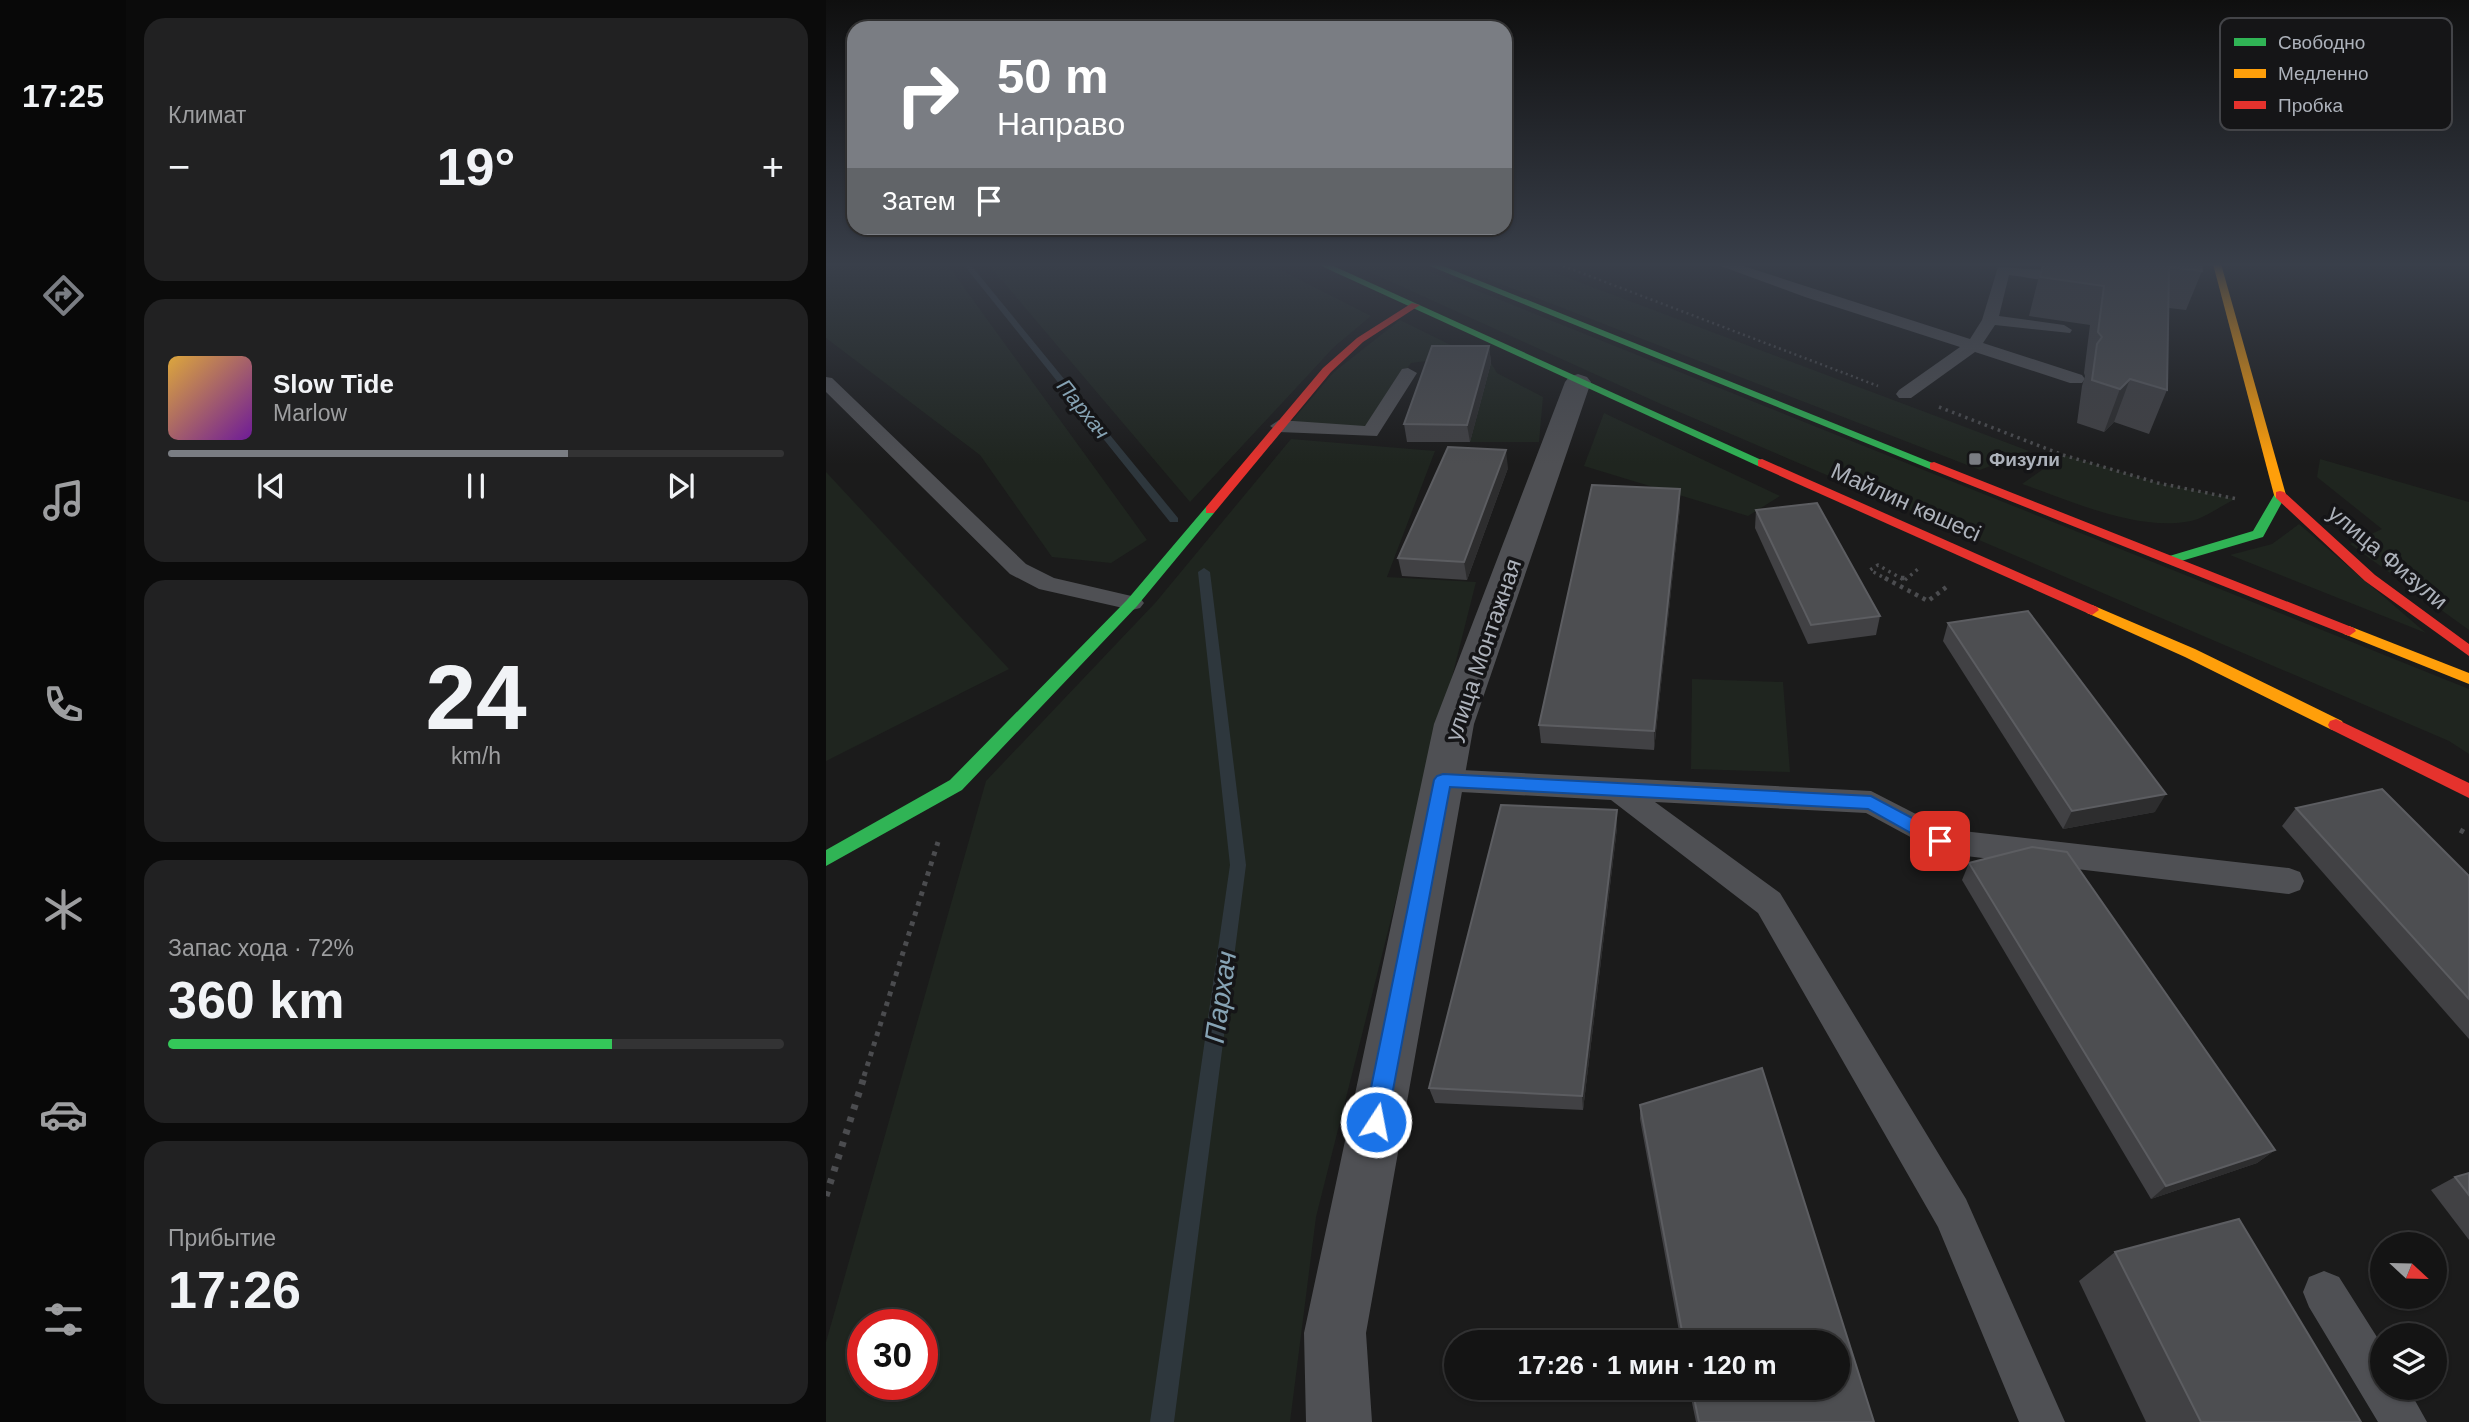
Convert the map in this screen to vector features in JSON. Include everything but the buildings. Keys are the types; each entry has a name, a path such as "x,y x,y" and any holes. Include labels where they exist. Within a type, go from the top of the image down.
{"main road":[{"path":"826,859 956,785 1132,603 1327,370 1360,340 1375,330"},
{"name":"Майлин көшесі","path":"1469,330 1578,382 2190,653 2469,790"},
{"name":"Майлин көшесі","path":"1595,330 2469,680"},
{"path":"2171,560 2258,534 2280,495 2235,330"},
{"name":"улица Физули","path":"2280,495 2370,578 2469,651"}],"street":[{"name":"улица Монтажная","path":"1339,1422 1335,1332 1454,724 1578,382"}],"lane":[{"path":"1925,330 2076,379"},
{"path":"1905,394 1974,345 1983,330"},
{"path":"1279,426 1370,432 1408,373"},
{"path":"830,390 1018,569 1047,584 1132,603"},
{"path":"1443,780 1871,802 1940,841 2289,881"},
{"path":"1617,789 1769,902 1952,1213 2042,1422"},
{"path":"2324,1292 2370,1366"},
{"path":"2391,1400 2404,1422"}],"path":[{"path":"1905,580 1878,565 1870,570 1928,601 1955,580"},
{"path":"826,1196 956,785"}],"shaded area":[{"path":"826,330 995,330 1147,540 1111,563 1052,557 980,455 826,338"},
{"path":"1044,330 1354,330 1334,347 1190,502"},
{"path":"1387,330 1421,330 1471,355 1411,363 1365,427 1291,422 1334,372"},
{"path":"1498,330 1576,330 2469,689 2469,754 2449,741 1663,405"},
{"path":"1620,330 1708,330 2029,451 1980,470"},
{"path":"1491,363 1497,373 1543,397 1539,442 1470,442"},
{"path":"1604,413 1780,496 1748,516 1584,466"},
{"path":"1291,439 1435,451 1387,577 1476,582 1316,1217 1290,1422 826,1422 826,1342 986,781 1156,602"},
{"path":"2063,455 2158,483 2235,499 2191,521 2149,522 2105,513 2022,484"},
{"path":"2320,459 2469,502 2469,630 2350,544 2382,529 2317,477"},
{"path":"826,472 1009,669 826,761"},
{"path":"2299,524 2426,633 2230,555 2272,544"},
{"path":"1692,679 1783,682 1790,772 1691,769"}],"waterway":[{"name":"Пархач","path":"1020,330 1174,520"},
{"name":"Пархач","path":"1162,1422 1238,865 1204,572"}],"traffic: fast":[{"path":"1468,330 1762,463"},
{"path":"1595,330 1934,466"},
{"path":"2171,560 2258,534 2280,495"},
{"path":"826,859 956,785 1132,603 1210,510"}],"traffic: slow":[{"path":"2235,330 2280,495"},
{"path":"2092,610 2190,653 2336,725"},
{"path":"2349,631 2469,679"}],"traffic: jam":[{"path":"1210,510 1327,370 1360,340 1375,330"},
{"path":"1762,463 2092,610"},
{"path":"1934,466 2349,631"},
{"path":"2280,495 2370,578 2469,651"},
{"path":"2336,725 2469,791"}],"place":[{"name":"Физули","path":"1975,459"}],"route":[{"path":"1376,1122 1443,780 1871,802 1940,841"}]}
